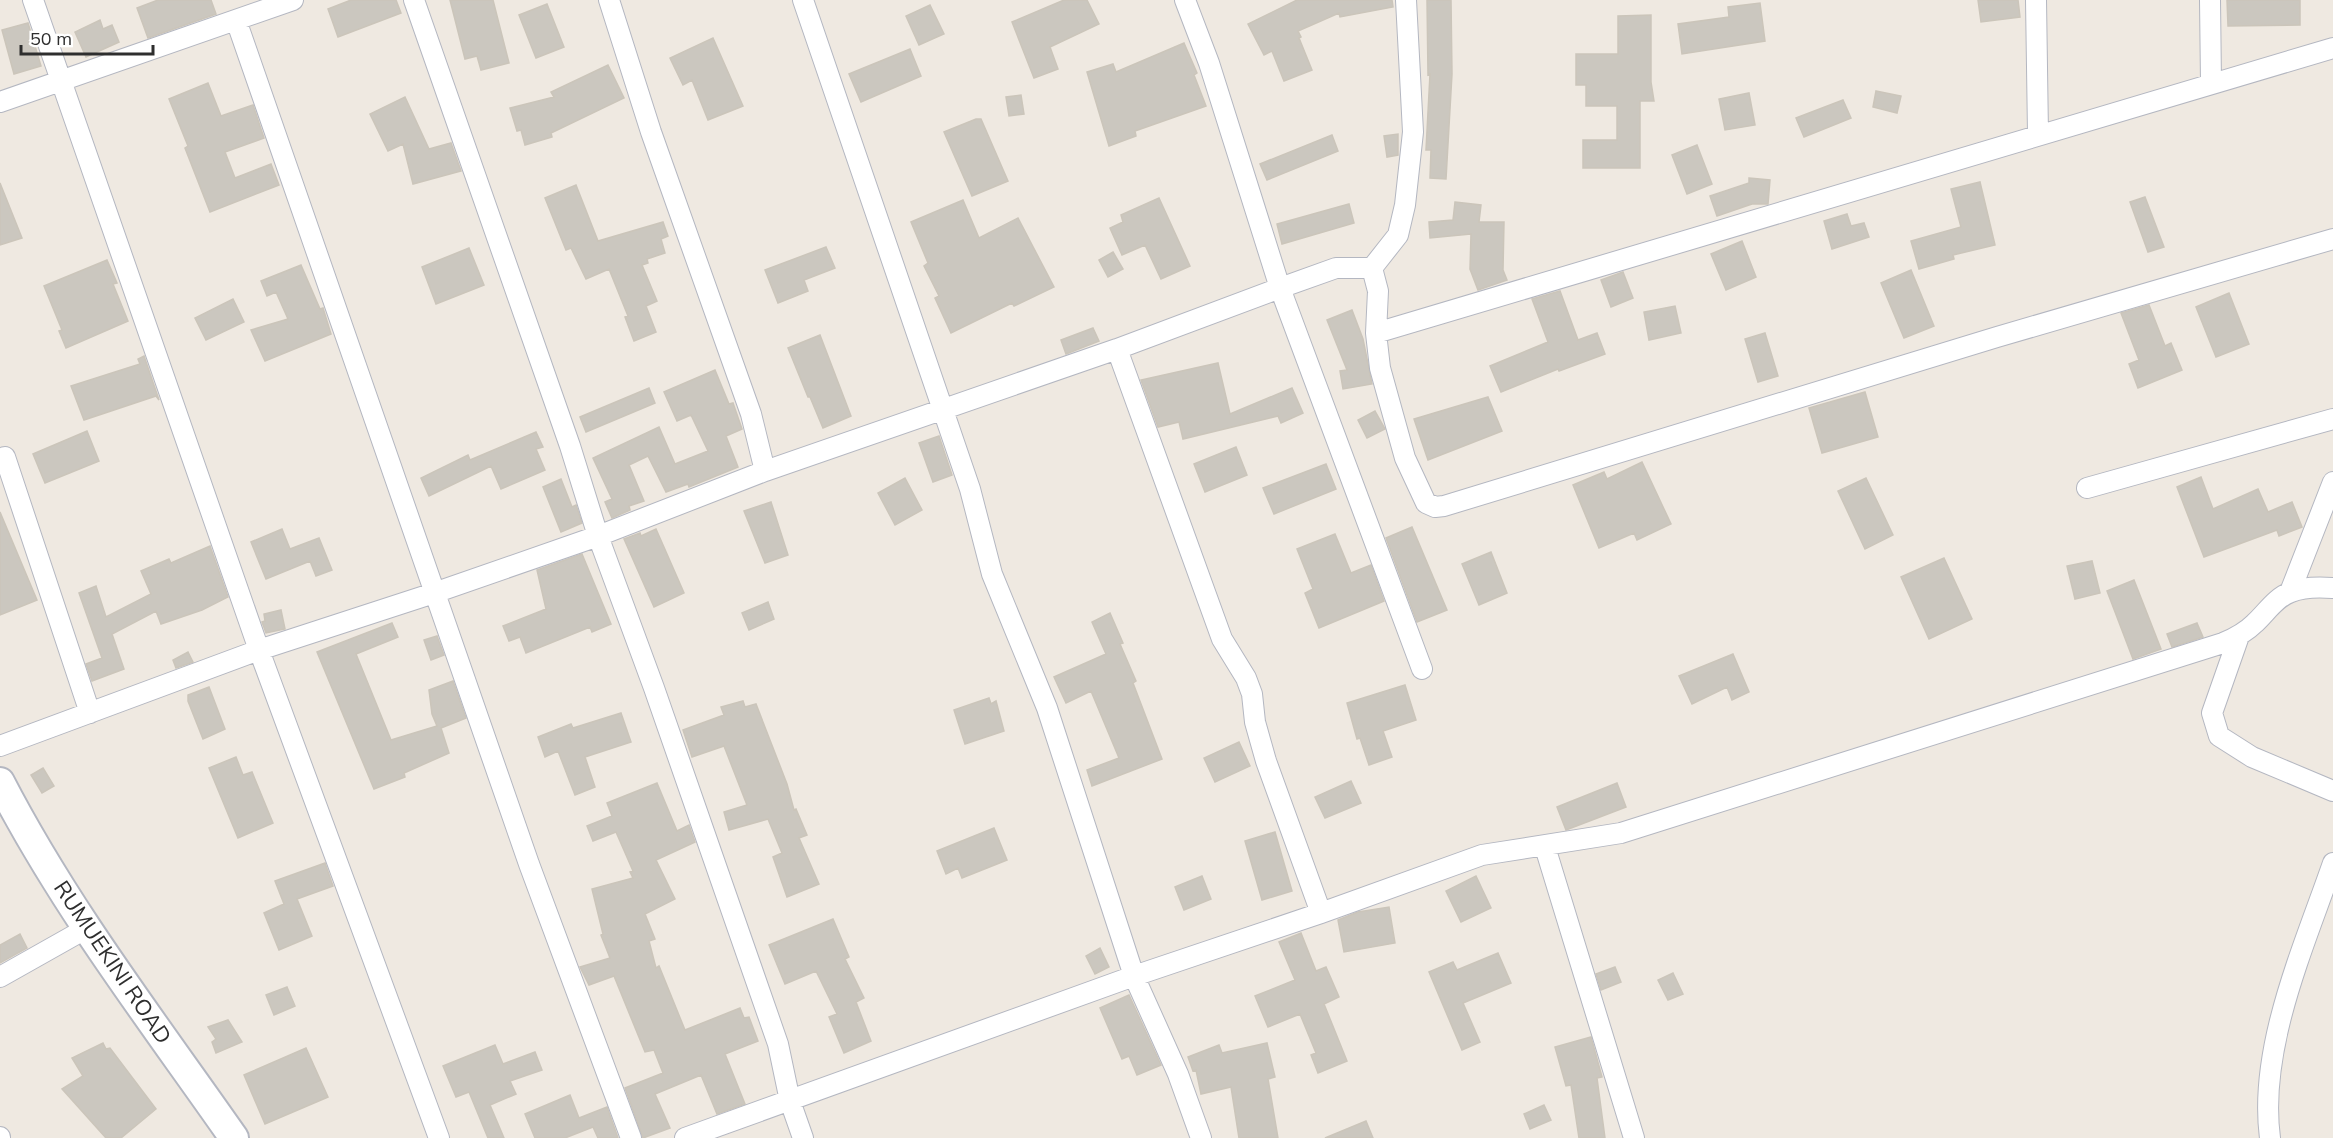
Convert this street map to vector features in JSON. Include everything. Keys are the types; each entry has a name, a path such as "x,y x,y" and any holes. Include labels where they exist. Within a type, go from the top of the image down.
{"street":[{"path":"33,0 259,650 439,1138"},
{"path":"0,102 293,0"},
{"path":"414,0 570,446 598,536 654,688 778,1044 790,1101 803,1138"},
{"path":"609,0 651,132 751,414 765,471"},
{"path":"803,0 970,489 992,574 1047,708 1134,976 1178,1074 1201,1138"},
{"path":"1185,0 1209,63 1280,288 1422,669"},
{"path":"1372,268 1398,235 1405,206 1413,132 1406,0"},
{"path":"2036,0 2038,134"},
{"path":"2210,0 2211,83"},
{"path":"236,20 529,864 631,1138"},
{"path":"1376,333 2333,48"},
{"path":"1372,268 1378,291 1376,333 1380,368 1409,468 1426,503 1435,507 1996,337 2333,239"},
{"path":"0,746 259,650 598,536 765,471 1117,349 1336,268 1372,268"},
{"path":"1117,349 1222,639 1246,678 1252,694 1255,722 1266,761 1321,913"},
{"path":"2087,488 2333,419"},
{"path":"5,457 90,712"},
{"path":"2290,592 2333,482"},
{"path":"685,1138 1134,976 1321,913 1482,855 1545,847 1621,833 2223,643 2240,636 2267,609 2290,592 2319,587 2333,588"},
{"path":"2240,636 2212,713 2219,736 2252,757 2333,790"},
{"name":"RUMUEKINI ROAD","path":"0,782 24,829 87,928 234,1138"},
{"path":"1545,847 1634,1138"},
{"path":"2270,1138 2266,1112 2279,1018 2333,863"},
{"path":"0,977 87,928"}],"building":[{"path":"158,0 211,0 216,14 148,38 137,8"},
{"path":"351,0 396,0 401,13 338,37 328,9"},
{"path":"450,0 493,0 509,63 481,70 477,56 465,59"},
{"path":"1064,0 1087,0 1099,24 1050,47 1058,69 1034,78 1012,22"},
{"path":"1297,0 1392,0 1393,7 1340,17 1339,13 1298,31 1312,70 1284,81 1272,51 1264,55 1248,24"},
{"path":"1427,0 1451,0 1452,74 1446,179 1430,178 1431,150 1426,150 1430,74 1428,75"},
{"path":"1978,0 2018,0 2020,17 1981,22"},
{"path":"2227,0 2300,0 2300,25 2228,26"},
{"path":"1760,3 1765,41 1682,54 1678,24 1729,17 1728,7"},
{"path":"547,4 564,47 536,58 519,15"},
{"path":"930,5 944,34 919,45 906,16"},
{"path":"1651,15 1651,82 1654,101 1640,101 1640,168 1583,168 1583,140 1617,140 1617,106 1586,106 1586,85 1576,85 1576,54 1618,54 1618,16"},
{"path":"100,20 103,29 112,25 119,42 86,57 75,32"},
{"path":"28,23 41,66 14,74 2,30"},
{"path":"713,38 743,106 708,120 692,80 683,85 670,58"},
{"path":"1184,43 1197,73 1194,75 1206,106 1135,131 1136,136 1109,146 1087,72 1113,64 1116,72"},
{"path":"910,49 921,76 861,102 849,74"},
{"path":"608,65 624,98 551,133 552,137 525,145 521,130 517,131 510,108 554,97 551,92"},
{"path":"208,83 221,116 253,105 264,138 225,152 235,178 271,164 279,185 210,212 185,148 188,146 169,99"},
{"path":"1876,91 1901,96 1897,113 1873,107"},
{"path":"1749,93 1755,125 1725,130 1719,99"},
{"path":"1021,95 1024,114 1009,116 1006,97"},
{"path":"405,97 429,149 451,143 461,171 413,184 403,144 388,151 370,114"},
{"path":"1843,100 1851,118 1804,137 1796,118"},
{"path":"981,119 1008,181 972,196 944,132"},
{"path":"1398,134 1398,155 1387,157 1384,136"},
{"path":"1332,135 1338,151 1267,180 1260,164"},
{"path":"1697,145 1712,184 1687,194 1672,155"},
{"path":"1749,178 1770,180 1768,204 1752,204 1717,216 1710,196 1749,183"},
{"path":"1980,182 1995,245 1953,255 1954,259 1919,269 1911,241 1961,227 1951,189"},
{"path":"0,183 22,238 0,245"},
{"path":"576,185 598,241 663,222 668,236 661,239 665,253 647,259 648,263 642,265 657,301 646,306 656,332 634,341 625,317 628,316 609,269 586,279 571,248 566,250 545,198"},
{"path":"2145,197 2164,247 2148,252 2130,202"},
{"path":"1159,198 1190,266 1161,279 1145,245 1122,255 1110,228 1123,222 1121,215"},
{"path":"963,200 979,238 1018,218 1054,287 1014,306 1012,303 951,333 935,298 939,296 924,266 928,263 911,222"},
{"path":"1455,202 1481,205 1479,222 1504,222 1503,270 1507,280 1478,290 1470,269 1471,234 1430,238 1429,222 1453,220"},
{"path":"1349,204 1354,223 1282,244 1277,224"},
{"path":"1847,214 1851,226 1864,223 1869,237 1832,249 1824,221"},
{"path":"1742,241 1756,277 1726,290 1711,254"},
{"path":"826,247 835,268 804,280 808,291 778,303 765,270"},
{"path":"469,248 484,285 436,304 422,267"},
{"path":"1113,252 1123,269 1108,277 1099,260"},
{"path":"107,260 117,283 113,284 128,321 66,348 59,331 62,330 44,286"},
{"path":"301,265 320,309 323,308 331,334 265,361 251,330 288,319 276,292 267,296 261,281"},
{"path":"1911,270 1934,326 1904,338 1881,283"},
{"path":"1623,272 1633,298 1611,307 1601,280"},
{"path":"1560,291 1578,340 1597,333 1605,354 1559,371 1558,369 1501,392 1490,366 1548,342 1532,299"},
{"path":"2229,293 2249,344 2216,357 2196,307"},
{"path":"233,299 244,322 206,340 195,318"},
{"path":"2149,305 2165,346 2171,343 2182,370 2138,388 2129,364 2139,360 2121,313"},
{"path":"1675,306 1681,333 1649,340 1644,312"},
{"path":"1352,310 1363,339 1372,384 1343,389 1340,371 1347,370 1327,320"},
{"path":"1093,328 1099,341 1066,354 1061,340"},
{"path":"1765,333 1778,376 1758,382 1745,339"},
{"path":"820,335 851,416 823,428 788,348"},
{"path":"144,356 159,400 156,396 84,420 71,386 140,364 138,359"},
{"path":"1218,363 1230,414 1292,388 1303,413 1281,423 1278,416 1183,439 1179,422 1158,427 1141,380"},
{"path":"715,370 729,404 733,403 742,429 726,436 738,467 689,487 688,484 666,492 648,456 629,465 644,501 629,506 630,510 612,518 605,502 612,499 593,458 659,427 675,464 708,451 691,415 677,421 664,392"},
{"path":"649,388 655,403 586,432 580,417"},
{"path":"1865,392 1878,437 1822,453 1809,408"},
{"path":"1488,397 1502,431 1428,460 1414,419"},
{"path":"1375,411 1385,429 1367,438 1358,420"},
{"path":"87,431 99,461 45,483 33,454"},
{"path":"536,432 543,447 536,449 545,470 501,489 491,466 429,496 421,478 468,455 470,460"},
{"path":"939,436 952,475 933,482 919,443"},
{"path":"1236,447 1247,475 1205,492 1194,464"},
{"path":"1642,462 1671,524 1637,540 1634,533 1599,548 1573,485 1604,472 1607,479"},
{"path":"1326,464 1336,489 1274,514 1263,488"},
{"path":"2201,477 2213,509 2258,489 2268,512 2292,502 2302,527 2279,536 2277,530 2204,557 2177,487"},
{"path":"905,478 922,510 895,525 878,493"},
{"path":"1866,478 1893,535 1865,549 1838,491"},
{"path":"561,479 572,507 576,505 582,523 561,532 543,487"},
{"path":"771,502 788,555 765,563 744,511"},
{"path":"0,512 37,600 0,615"},
{"path":"1412,527 1447,610 1417,622 1386,538"},
{"path":"282,529 290,549 319,538 332,570 316,576 310,561 266,579 251,542"},
{"path":"656,529 684,593 654,607 624,539 640,533 641,536"},
{"path":"1335,534 1351,573 1371,565 1384,601 1319,628 1305,593 1313,589 1297,549"},
{"path":"210,546 228,597 202,610 161,624 156,611 112,634 124,669 92,681 86,664 102,658 79,593 96,586 106,617 151,594 141,571 169,559 171,563"},
{"path":"1491,552 1507,593 1479,605 1462,564"},
{"path":"582,554 611,624 592,632 590,627 526,653 520,637 509,641 503,626 546,609 537,570"},
{"path":"1944,558 1972,619 1929,639 1901,577"},
{"path":"2092,561 2100,593 2075,599 2067,566"},
{"path":"2134,580 2161,649 2133,659 2107,591"},
{"path":"768,602 774,619 749,630 742,613"},
{"path":"281,610 285,629 266,633 262,622 265,621 264,614"},
{"path":"1110,613 1123,643 1120,644 1136,681 1133,683 1162,759 1092,786 1087,770 1119,758 1091,691 1066,703 1054,677 1106,654 1092,622"},
{"path":"392,623 398,637 356,654 391,740 437,726 432,714 429,690 453,681 466,718 441,728 449,753 404,773 405,777 374,789 317,652"},
{"path":"2197,623 2203,637 2172,647 2167,634"},
{"path":"437,636 444,655 431,660 424,640"},
{"path":"188,652 193,662 176,668 173,660"},
{"path":"1733,654 1749,692 1732,700 1727,687 1692,704 1679,676"},
{"path":"1405,685 1416,720 1383,731 1392,757 1369,765 1360,738 1357,739 1347,703"},
{"path":"209,687 225,729 203,739 188,701 188,695"},
{"path":"989,698 991,704 996,701 1004,731 965,744 954,710"},
{"path":"743,701 745,707 756,704 787,784 794,810 796,809 807,835 799,838 819,884 787,897 773,857 782,853 768,819 729,830 724,812 747,805 724,746 692,757 683,730 724,715 721,707"},
{"path":"621,713 631,742 585,757 595,787 575,795 558,751 545,757 538,737 571,724 573,728"},
{"path":"1239,742 1250,766 1215,782 1204,758"},
{"path":"236,757 243,775 252,772 273,823 238,838 209,768"},
{"path":"43,768 54,786 42,793 31,775"},
{"path":"1351,781 1361,803 1325,818 1315,797"},
{"path":"657,783 677,831 689,825 695,842 656,860 675,899 645,914 655,939 649,941 656,968 659,966 685,1030 740,1008 744,1018 749,1017 758,1041 725,1054 745,1104 717,1114 701,1075 655,1094 670,1128 643,1138 625,1088 663,1073 654,1050 645,1052 614,976 589,985 580,967 610,958 601,935 603,934 592,889 633,878 630,872 633,871 616,832 593,841 587,826 612,816 607,803"},
{"path":"1617,783 1626,807 1566,830 1557,807"},
{"path":"994,828 1007,860 962,878 958,868 946,874 937,851"},
{"path":"1275,832 1292,891 1262,900 1245,841"},
{"path":"325,863 333,886 297,899 312,936 279,950 264,913 284,904 275,881"},
{"path":"1202,876 1211,899 1184,910 1175,887"},
{"path":"1476,876 1491,908 1461,922 1446,891"},
{"path":"1389,907 1395,943 1344,952 1338,920 1358,912"},
{"path":"833,919 849,957 845,959 864,998 856,1002 871,1041 844,1053 829,1017 837,1014 816,971 785,984 769,945"},
{"path":"1301,933 1316,971 1326,967 1339,997 1324,1004 1347,1061 1318,1073 1311,1055 1316,1053 1300,1014 1268,1027 1255,996 1295,980 1279,942"},
{"path":"20,934 27,948 0,963 0,945"},
{"path":"1100,948 1109,967 1095,974 1086,956"},
{"path":"1498,953 1511,983 1463,1003 1480,1042 1462,1050 1429,972 1453,962 1457,970"},
{"path":"1615,967 1621,982 1601,990 1596,974"},
{"path":"1673,973 1683,994 1668,1000 1658,980"},
{"path":"287,987 295,1006 274,1015 266,995"},
{"path":"1129,995 1161,1065 1137,1075 1129,1056 1122,1059 1100,1008"},
{"path":"228,1020 242,1042 216,1053 212,1042 216,1039 208,1027"},
{"path":"1591,1037 1602,1077 1597,1078 1605,1138 1579,1138 1571,1085 1566,1086 1555,1047"},
{"path":"103,1043 106,1049 110,1048 156,1109 121,1138 106,1138 62,1089 83,1076 72,1058"},
{"path":"1267,1043 1275,1077 1268,1079 1278,1138 1239,1138 1231,1087 1201,1094 1196,1070 1193,1071 1188,1057 1219,1045 1222,1053"},
{"path":"495,1045 503,1064 535,1052 542,1070 510,1081 516,1094 490,1105 504,1138 488,1138 469,1092 456,1097 443,1066"},
{"path":"306,1048 328,1097 265,1124 244,1075"},
{"path":"570,1095 579,1118 607,1107 618,1138 598,1138 593,1127 565,1138 535,1138 525,1114"},
{"path":"1544,1105 1551,1120 1530,1129 1524,1114"},
{"path":"1366,1121 1373,1138 1325,1138"}]}
